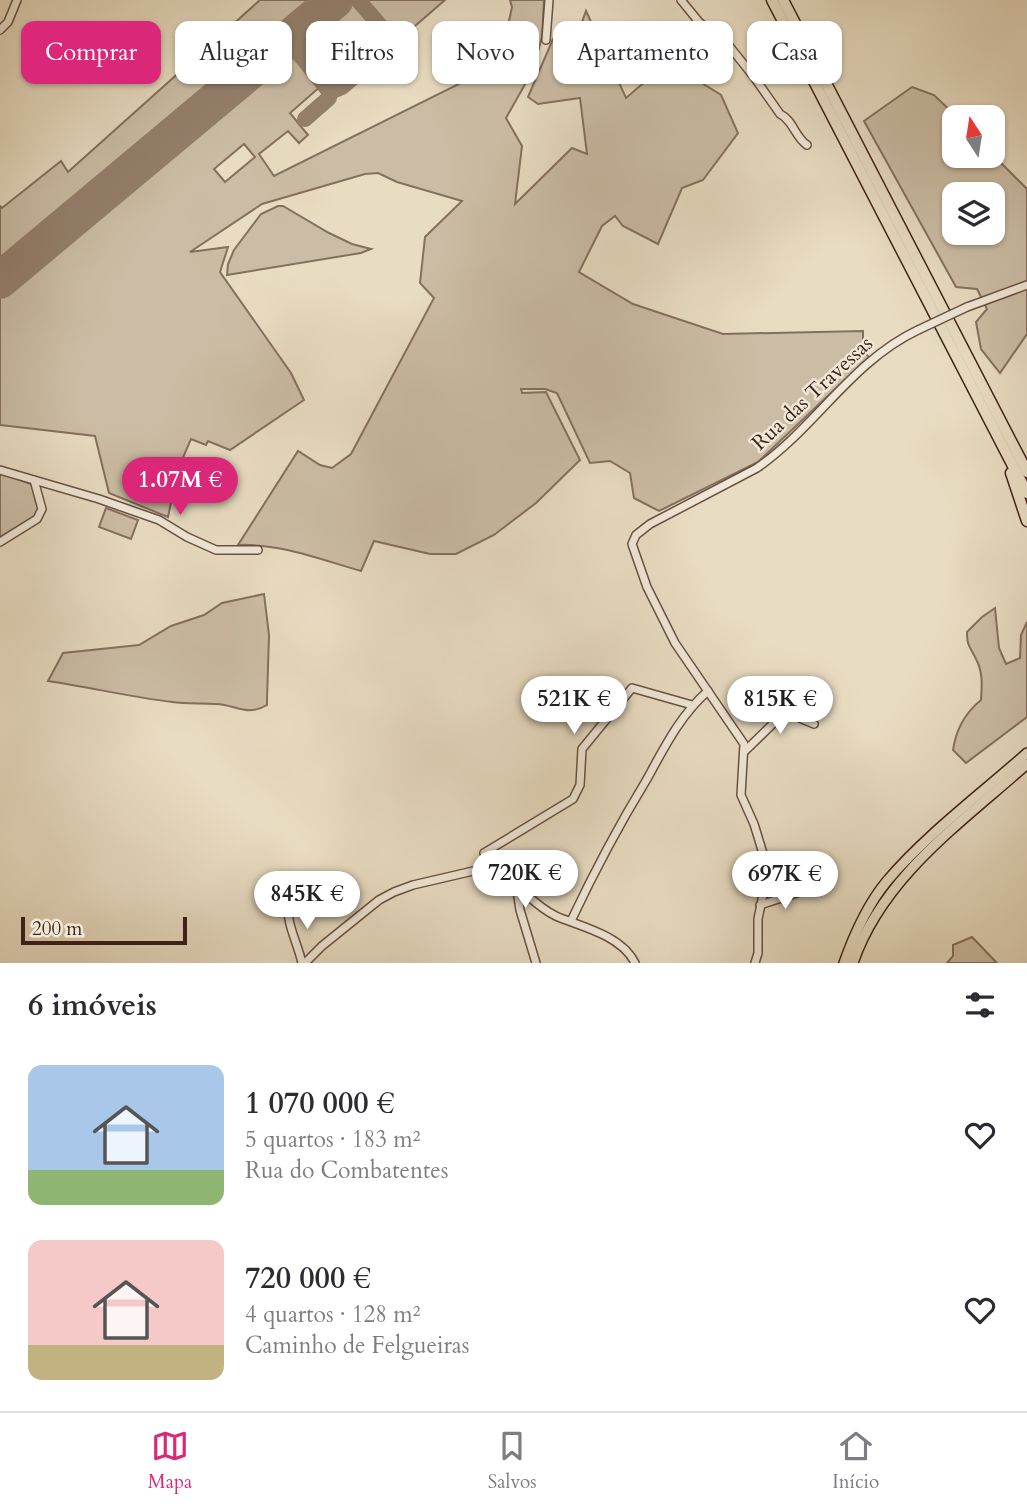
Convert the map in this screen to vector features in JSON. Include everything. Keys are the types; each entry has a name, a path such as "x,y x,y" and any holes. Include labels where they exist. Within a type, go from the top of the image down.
{"highway":[{"path":"772,0 1027,493"},
{"path":"783,0 1027,472"},
{"path":"973,366 983,378 1027,461"},
{"path":"971,383 974,397 1012,475 1027,521"}],"main road":[{"path":"844,963 866,913 885,883 912,855 1027,753"},
{"path":"853,963 872,921 905,874 1027,764"}],"street":[{"path":"0,30 8,22 17,0"},
{"path":"546,40 550,0"},
{"path":"681,0 699,22 730,47 780,114 786,117 800,140 807,145"},
{"name":"Rua das Travessas","path":"708,691 675,643 647,587 632,544 636,535 650,524 771,458 849,381 888,347 967,307 1027,285"},
{"path":"0,470 159,520 216,550 258,550"},
{"path":"0,542 37,519 41,509 34,480"},
{"path":"635,963 629,951 595,930 562,919 546,910 484,853 573,799 580,785 582,749 632,688 692,705"},
{"path":"571,921 600,858 692,705 708,691 739,735 746,751 741,795 754,824 765,860 766,880 760,905 758,953 755,963"},
{"path":"746,751 785,712 814,724"},
{"path":"288,901 289,926 303,963 379,900 394,892 499,865"},
{"path":"516,884 520,910 536,963"},
{"path":"760,905 803,891"}],"shaded area":[{"path":"260,0 320,0 292,23 292,21 237,21"},
{"path":"352,0 369,21 326,21"},
{"path":"364,0 445,0 418,23 418,21 381,21"},
{"path":"510,0 544,0 539,48 539,21 509,21 512,7"},
{"path":"586,11 591,21 582,21"},
{"path":"306,37 306,56 299,48 299,43"},
{"path":"553,39 553,84 620,84 626,98 642,84 703,84 721,95 738,133 703,180 682,188 658,244 623,226 615,216 602,226 579,272 633,304 723,334 863,331 863,352 869,357 758,462 659,511 634,498 630,473 610,461 590,463 557,393 545,389 521,389 522,393 546,392 580,460 536,503 494,535 456,554 430,554 374,541 361,571 285,549 238,545 298,451 320,465 332,468 351,454 434,298 420,283 425,237 462,201 397,182 378,173 365,174 262,204 190,252 228,247 220,272 291,373 304,400 230,450 208,441 206,445 191,439 178,469 168,517 109,493 95,436 0,425 0,293 249,84 292,84 292,53 306,68 306,84 321,86 290,113 308,135 299,143 288,131 259,154 274,176 459,84 525,84 506,118 522,146 515,204 572,148 587,154 580,98 538,104 528,97 534,84 539,84 539,71","holes":["244,144 255,157 225,182 214,169"]},
{"path":"175,76 175,84 219,84 0,267 0,206 2,208 61,161 68,172"},
{"path":"912,87 934,95 944,105 942,105 942,168 1005,167 1027,189 1027,334 1000,373 981,349 976,322 987,309 977,289 956,287 864,121"},
{"path":"283,206 352,244 371,249 361,253 227,275 234,250 261,214"},
{"path":"0,473 31,484 40,507 36,516 0,539"},
{"path":"106,508 138,520 131,539 99,527"},
{"path":"264,594 269,635 267,705 260,708 248,710 216,704 172,702 48,681 63,653 139,645 171,626 204,615 222,603"},
{"path":"995,608 999,648 1006,664 1020,658 1021,635 1027,622 1027,717 966,763 953,750 954,742 962,722 981,700 982,684 980,669 968,644 967,632"},
{"path":"972,937 997,963 947,963 953,956 953,945"}],"taxiway":[{"path":"327,87 335,90 342,87 389,47 389,36 358,0"},
{"path":"292,45 329,91 329,98 305,119"}],"runway":[{"path":"0,280 335,0"}]}
